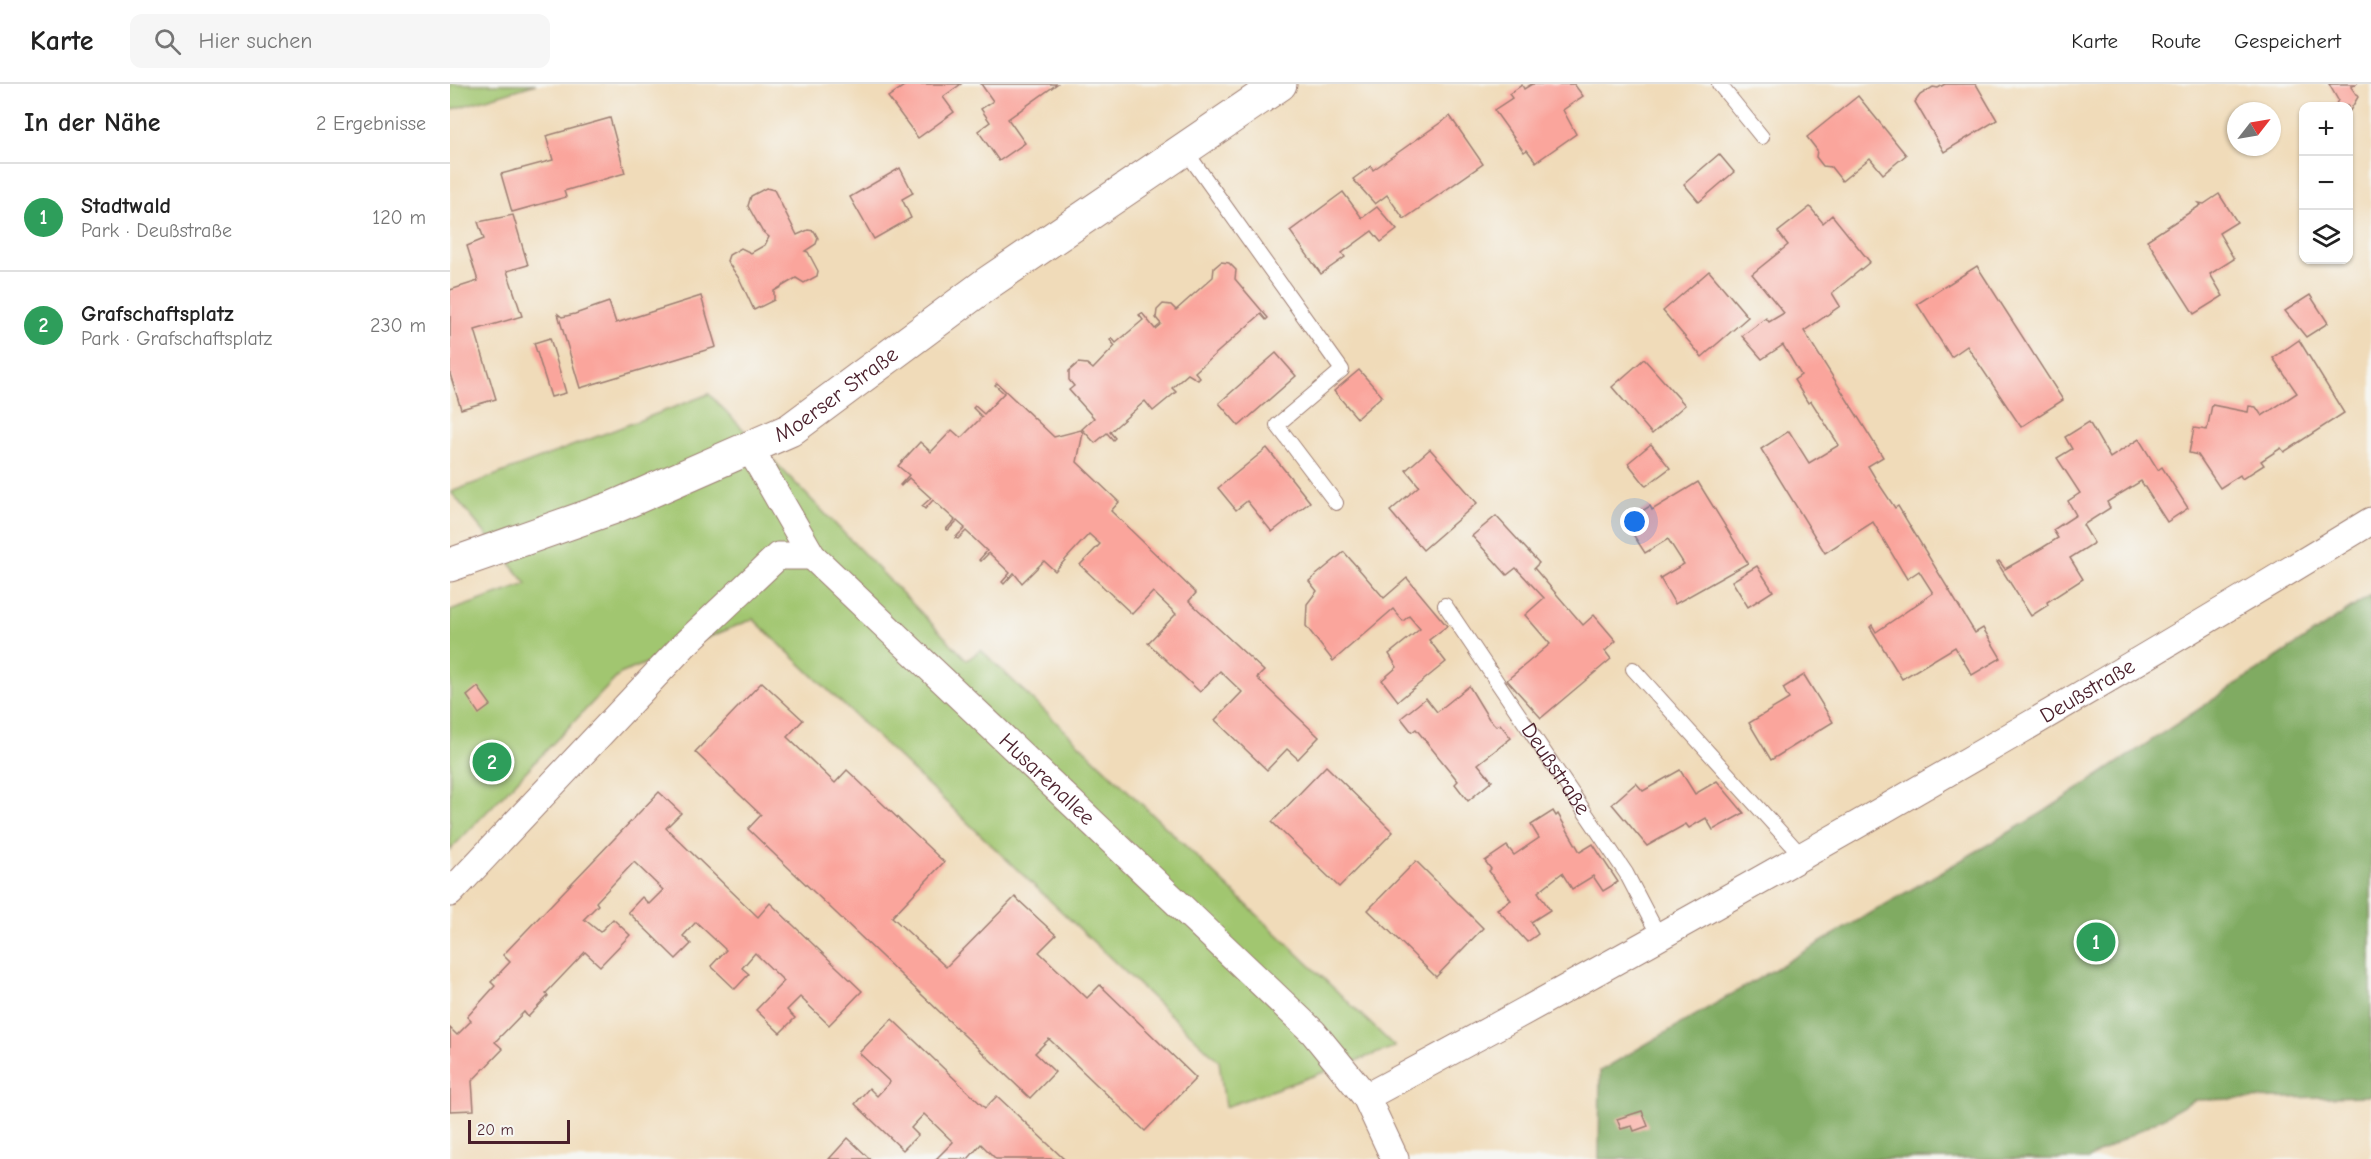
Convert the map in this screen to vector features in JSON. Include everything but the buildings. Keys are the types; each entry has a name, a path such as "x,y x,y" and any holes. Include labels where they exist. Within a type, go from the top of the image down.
{"main road":[{"name":"Moerser Straße","path":"450,565 612,508 790,430 985,285 1280,84"}],"street":[{"name":"Husarenallee","path":"749,447 812,556 1313,1032 1366,1097 1395,1159"},
{"name":"Deußstraße","path":"1366,1097 1660,938 2133,666 2371,521"},
{"path":"450,892 684,645 778,556 812,556"}],"lane":[{"path":"1719,84 1762,137"},
{"path":"1185,150 1342,370 1277,425 1336,503"},
{"name":"Deußstraße","path":"1445,605 1626,873 1660,938"},
{"path":"1633,669 1802,856"}],"green space":[{"path":"450,84 536,84 450,110"},
{"path":"709,394 967,660 981,650 1395,1047 1225,1107 1219,1061 753,619 620,674 450,850 450,611 527,584 451,492"},
{"path":"2371,595 2371,1096 2194,1100 2088,1159 1599,1159 1600,1071 2042,813"}],"place":[{"name":"Grafschaftsplatz","path":"492,762"},
{"name":"Stadtwald","path":"2096,942"}]}
